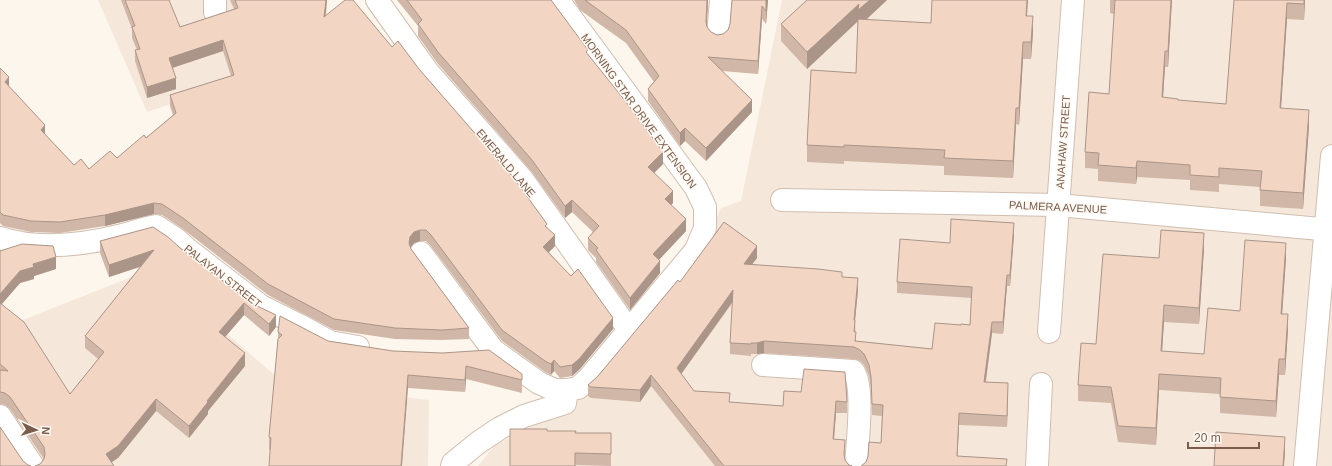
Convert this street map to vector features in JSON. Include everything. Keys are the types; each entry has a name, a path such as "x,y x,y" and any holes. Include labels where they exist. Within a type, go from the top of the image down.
{"street":[{"name":"EMERALD LANE","path":"377,0 428,72 523,180 629,330"},
{"name":"MORNING STAR DRIVE EXTENSION","path":"558,0 696,188 705,207 705,228 696,250 588,380 578,388 567,390"},
{"path":"718,34 721,0"},
{"name":"ANAHAW STREET","path":"1049,332 1073,0"},
{"path":"1305,466 1329,230 1332,156"},
{"name":"PALMERA AVENUE","path":"782,200 1058,205 1329,230"},
{"name":"PALAYAN STREET","path":"0,238 22,244 37,246 59,245 99,239 156,226 176,239 261,306 330,342 380,350"},
{"path":"421,253 493,350 539,383 555,390 567,390 565,403 524,416 500,428 479,442 453,463 452,466"},
{"path":"471,351 493,350"},
{"path":"763,365 853,371 856,374 859,383 856,466"},
{"path":"1037,466 1041,384"},
{"path":"0,416 33,466"}],"shaded area":[{"path":"98,0 293,0 310,57 147,112"},
{"path":"782,0 1332,0 1332,466 478,466 495,445 573,405 587,386 702,250 721,208 741,201"},
{"path":"152,269 285,384 429,400 428,466 0,466 0,310 20,321"}],"building":[{"path":"125,0 169,0 180,27 238,8 235,0 326,0 324,17 345,0 353,0 392,47 398,41 419,69 513,177 547,224 545,226 555,235 543,247 571,276 578,269 613,318 579,359 572,365 560,367 554,360 551,364 545,361 502,330 426,230 414,232 410,237 409,243 411,249 469,328 442,330 395,328 334,319 268,284 183,218 162,204 154,203 105,215 60,222 31,221 3,215 0,212 0,68 9,77 5,82 45,125 41,130 74,165 81,159 89,169 110,151 117,158 144,135 146,138 176,113 170,95 234,75 223,40 169,58 176,78 147,87 135,50 140,49 132,27 135,26"},
{"path":"407,0 551,0 588,50 586,52 630,107 663,152 648,167 673,191 665,199 686,219 653,254 660,261 630,298 596,250 598,248 588,238 599,226 572,200 565,206 532,160 438,52 418,24 422,20"},
{"path":"585,0 707,0 707,27 711,32 717,35 723,34 728,30 732,0 766,0 766,11 762,6 758,61 708,57 752,100 706,148 685,128 680,133 648,89 659,76 626,30"},
{"path":"807,0 870,0 858,10 859,4 807,52 781,24"},
{"path":"932,0 1027,0 1026,16 1033,16 1031,42 1023,42 1019,108 1016,108 1013,161 944,158 945,150 844,145 844,147 807,145 811,70 856,73 858,19 931,23"},
{"path":"1115,0 1171,0 1168,51 1165,51 1162,97 1178,100 1226,104 1234,0 1304,0 1304,4 1287,3 1280,108 1309,110 1303,193 1260,190 1262,171 1219,168 1219,177 1190,175 1190,165 1137,161 1136,168 1098,165 1099,153 1085,152 1089,92 1109,94"},
{"path":"951,219 1014,223 1010,275 1007,275 1003,322 992,322 984,382 1008,383 1007,416 959,413 957,456 1007,459 1006,466 861,466 866,462 868,456 869,442 881,443 883,405 872,404 871,377 869,365 864,354 854,347 764,341 751,344 730,343 733,290 677,368 694,391 730,393 729,402 783,406 784,391 801,392 804,369 845,372 847,402 836,401 833,439 845,440 845,460 852,466 724,466 651,375 640,390 591,387 588,385 598,376 678,280 680,282 724,222 757,246 744,264 818,269 842,272 842,277 858,278 854,320 854,332 856,332 855,341 932,349 935,323 970,325 972,287 897,282 900,239 950,243"},
{"path":"153,227 168,237 253,304 276,315 269,324 244,303 219,332 245,353 189,426 156,399 118,446 106,454 114,466 35,466 40,464 44,459 44,447 10,397 5,393 0,392 0,370 8,371 0,364 0,303 24,322 70,394 104,352 85,336 154,250 109,265 100,241"},
{"path":"1161,230 1204,233 1199,308 1164,305 1161,351 1204,354 1208,308 1240,311 1245,240 1286,243 1281,314 1288,314 1285,359 1279,359 1276,401 1220,397 1221,378 1159,374 1156,428 1118,426 1111,387 1078,385 1081,343 1096,344 1103,254 1159,258"},
{"path":"22,244 53,246 56,257 33,264 34,267 20,271 0,294 0,251"},
{"path":"280,316 328,341 393,351 442,353 489,350 522,374 522,380 466,366 465,380 408,375 401,466 269,466 271,438 269,437 278,339 282,335 278,332"},
{"path":"0,427 23,461 31,466 0,466"},
{"path":"510,429 547,429 547,431 576,431 575,433 611,433 611,454 575,453 575,466 510,466"},
{"path":"1216,432 1285,437 1283,466 1214,466"}]}
